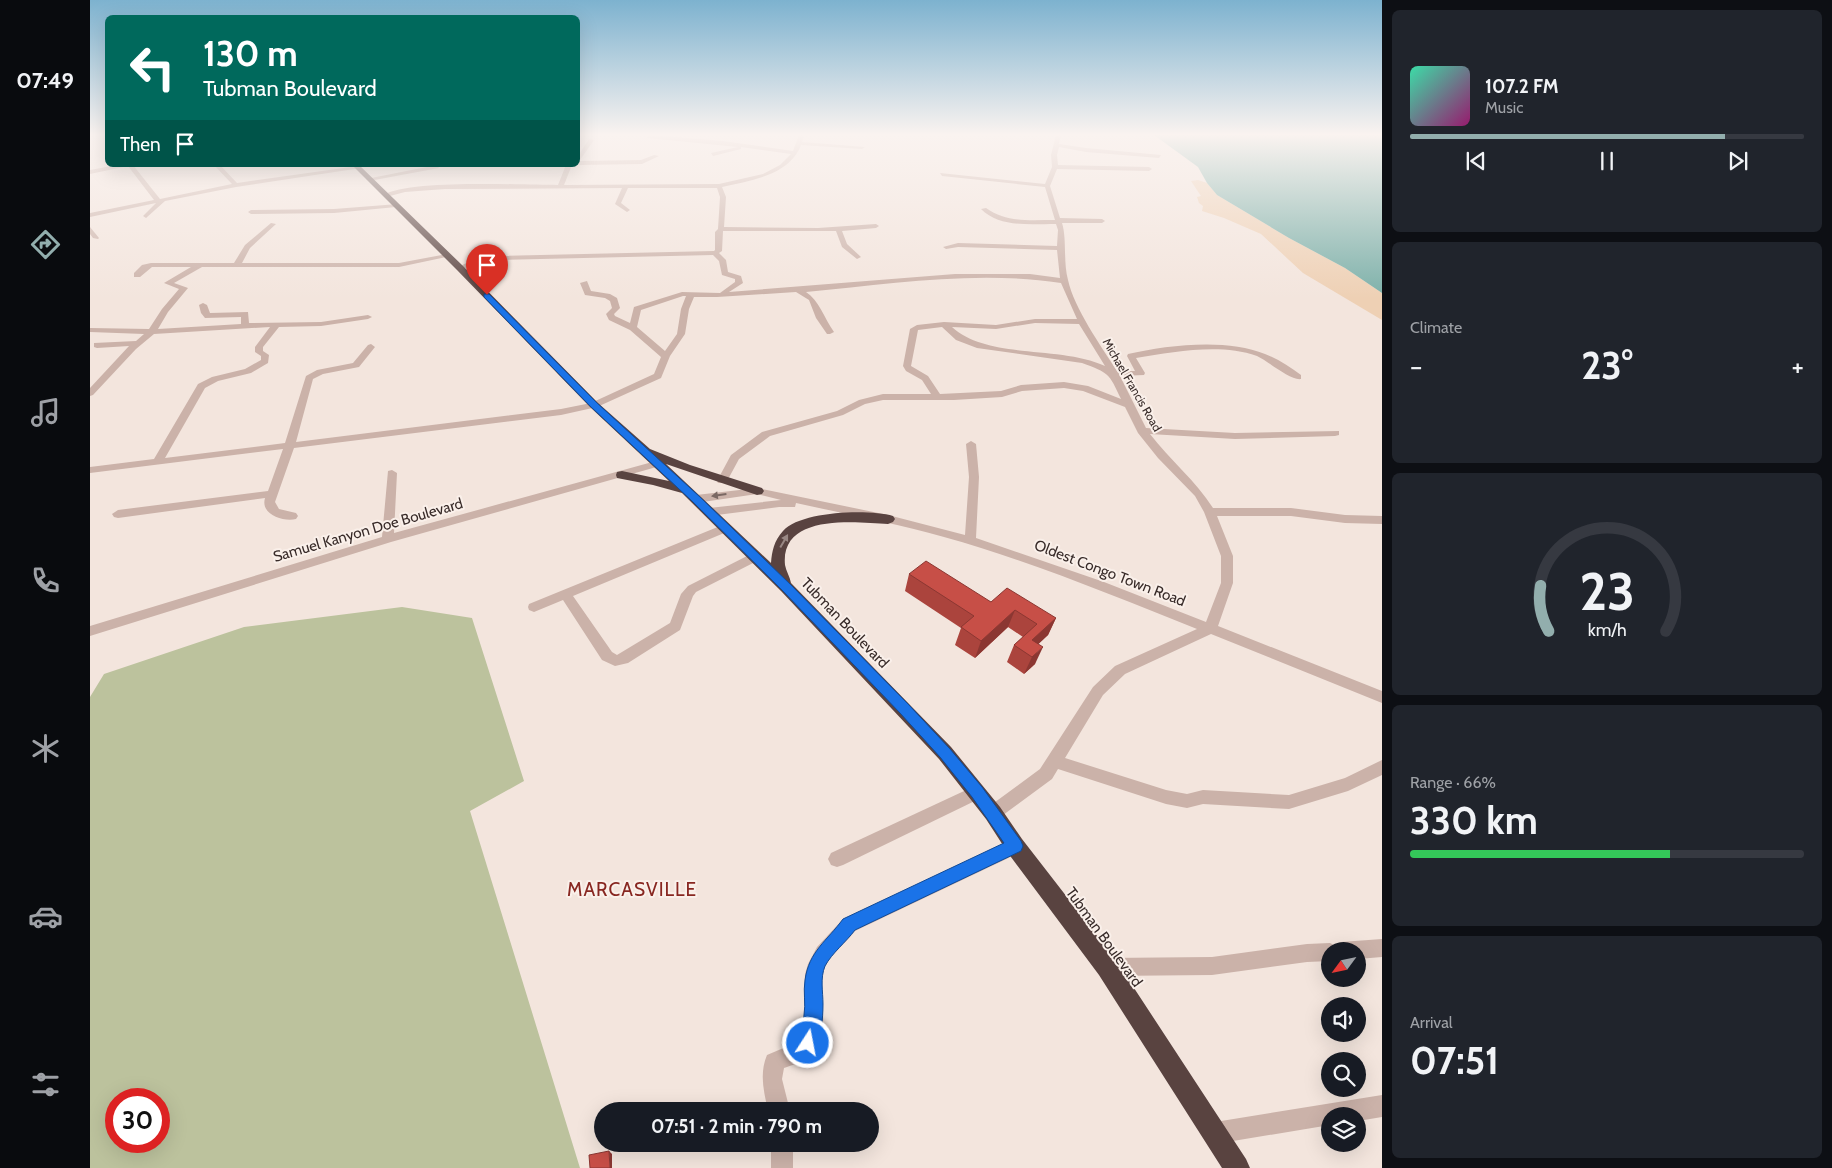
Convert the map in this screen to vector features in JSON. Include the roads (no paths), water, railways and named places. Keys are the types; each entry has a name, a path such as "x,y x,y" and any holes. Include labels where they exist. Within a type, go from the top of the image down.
{"highway":[{"name":"Tubman Boulevard","path":"381,190 594,405 656,464 692,495 786,587 945,753 993,813 1015,846 1107,967 1237,1168"},
{"path":"641,449 722,481 757,492"},
{"path":"622,475 655,481 692,495"},
{"path":"786,587 778,565 780,548 786,535 806,523 827,518 888,519"}],"street":[{"path":"152,190 161,200"},
{"path":"90,215 213,190"},
{"path":"251,212 334,211 391,200 405,190 412,190"},
{"path":"624,190 618,204 627,210"},
{"path":"460,268 478,261 498,258 715,253 719,251 718,232 721,229 723,198 720,190"},
{"name":"Michael Francis Road","path":"1048,190 1062,239 1060,248 1064,281 1082,322 1114,374 1142,431 1162,456 1199,494 1210,512 1227,556 1227,584 1210,629"},
{"path":"146,216 161,200"},
{"path":"984,209 990,214 1020,222 1102,221"},
{"path":"237,264 244,256 242,254 245,247 255,241 273,224"},
{"path":"721,229 820,228 839,230 876,226"},
{"path":"90,229 96,238"},
{"path":"839,230 843,242 850,252 857,257"},
{"path":"946,247 958,245 1060,248"},
{"path":"715,253 722,260 726,273 738,278 739,283 716,295"},
{"path":"137,275 145,267 151,265 398,265 447,256"},
{"path":"90,392 138,343 153,331 165,311 184,288 168,283 202,264"},
{"path":"633,328 637,309 661,302 670,297 691,293 716,295 798,290 955,276 1030,276 1064,281"},
{"path":"584,284 588,294 607,296 614,300 616,308 610,314 612,318 633,328 666,356"},
{"path":"798,290 812,299 820,318 830,332"},
{"path":"90,470 561,412 594,405 649,382 658,376 666,356 681,334 685,309 691,293"},
{"path":"203,305 208,316 246,314 245,326"},
{"path":"92,327 153,331 322,324 368,317"},
{"path":"937,396 925,378 907,366 914,329 924,325 944,324 996,327 1035,321 1082,322"},
{"path":"944,324 959,338 980,346 1083,361 1114,374 1141,373 1131,356 1186,348 1202,348 1254,353 1298,377"},
{"path":"158,461 201,386 215,379 248,371 265,361 265,355 259,352 258,348 276,325"},
{"path":"97,345 138,343"},
{"path":"292,516 275,513 270,508 270,494 289,447 309,378 320,372 356,365 371,347"},
{"path":"722,481 735,457 766,434 840,413 862,402 883,397 937,396 954,398 1002,394 1020,388 1074,385 1129,405"},
{"path":"1142,431 1235,436 1335,433"},
{"path":"970,541 974,476 971,444"},
{"name":"Samuel Kanyon Doe Boulevard","path":"90,630 388,539 656,464"},
{"path":"388,539 392,473"},
{"path":"692,495 757,492 819,504"},
{"path":"118,514 270,494"},
{"path":"709,512 779,503 819,504"},
{"name":"Oldest Congo Town Road","path":"819,504 888,519 1008,552 1100,585 1210,629 1380,692"},
{"path":"1210,512 1291,512 1345,519 1382,520"},
{"path":"534,607 725,528"},
{"path":"565,594 607,656 615,661 675,626 687,594 692,589 755,557"},
{"path":"993,813 1046,774 1098,692 1120,670 1210,629"},
{"path":"1054,760 1166,797 1187,801 1203,797 1289,802 1348,784 1382,768"},
{"path":"837,858 977,792"},
{"path":"777,1102 772,1079 774,1062 801,1051 808,1043 812,1032 813,982 817,964 825,951 839,938 849,924 1015,846"},
{"path":"1366,949 1382,948"},
{"path":"1107,967 1212,966 1321,952"},
{"path":"1215,1133 1382,1106"},
{"path":"782,1152 782,1168"}],"water":[{"path":"1212,190 1382,190 1382,293 1345,268 1289,238 1217,195"}],"district":[{"name":"MARCASVILLE","path":"632,889"}]}
